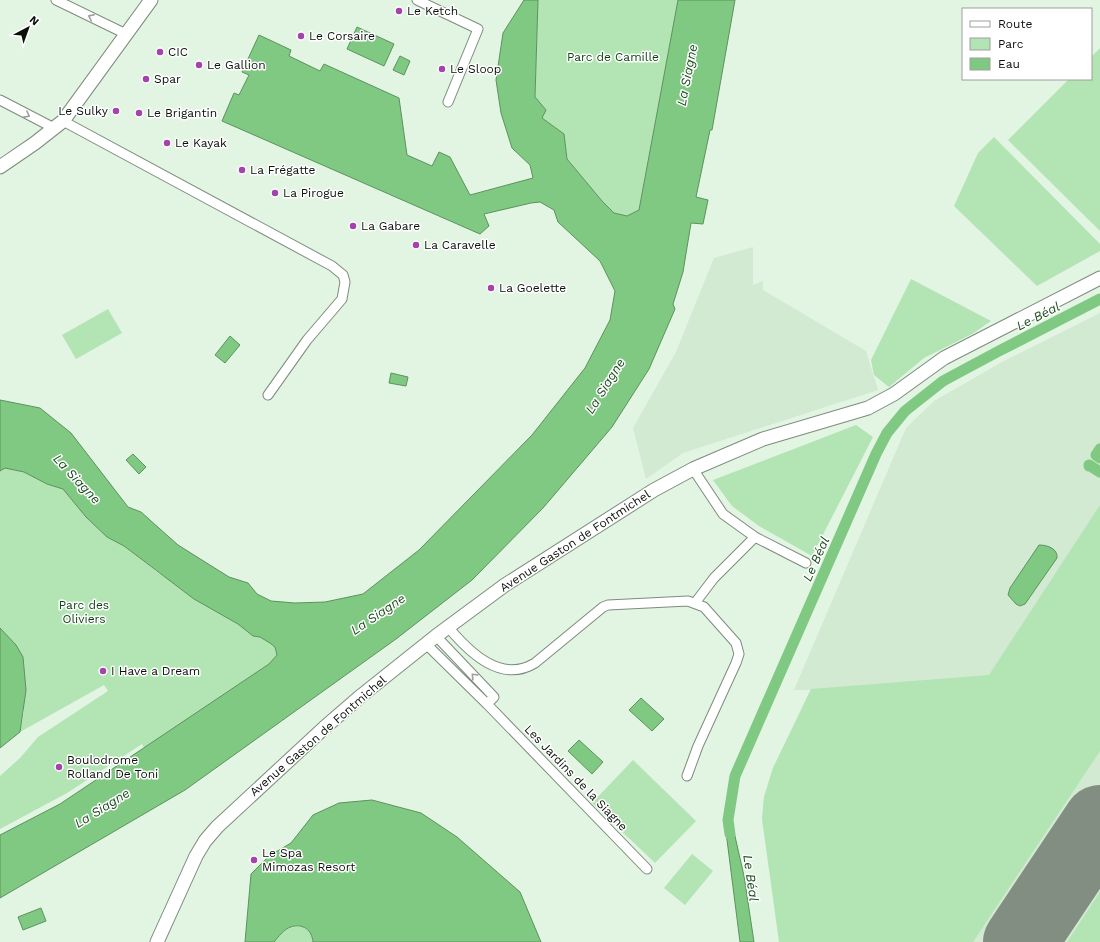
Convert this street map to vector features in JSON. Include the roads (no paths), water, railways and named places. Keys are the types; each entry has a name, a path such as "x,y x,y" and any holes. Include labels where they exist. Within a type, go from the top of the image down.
{"main road":[{"path":"0,167 58,125 151,0"},
{"name":"Avenue Gaston de Fontmichel","path":"157,942 196,856 205,841 213,832 325,727 362,695 431,640 505,585 654,490 693,469 763,439 868,408 894,394 944,358 1100,278"}],"street":[{"path":"56,0 126,34"},
{"path":"417,0 478,29 448,102"},
{"path":"0,100 58,125 332,266 343,275 345,282 342,299 307,340 268,395"},
{"path":"693,469 723,514 754,537 806,563"},
{"path":"695,603 714,578 754,537"},
{"path":"448,627 473,654 486,662 499,668 520,670 535,663 603,607 615,604 681,601 688,601 704,607 728,632 736,643 739,654 698,746 687,776"},
{"path":"431,640 494,697 487,704"},
{"name":"Les Jardins de la Siagne","path":"431,640 487,704 647,869"}],"water":[{"name":"La Siagne","path":"524,0 538,0 535,97 546,110 542,118 564,134 567,159 602,201 614,213 627,216 639,210 678,0 735,0 712,130 710,130 696,197 708,200 703,224 691,223 683,272 673,304 675,309 649,369 612,427 543,508 472,580 396,639 185,790 0,898 0,835 60,804 269,664 277,655 275,647 270,643 260,637 253,636 238,624 194,599 124,546 107,537 86,517 63,489 47,484 24,472 5,468 0,471 0,400 40,408 71,433 128,507 141,512 178,545 229,577 248,583 257,594 271,601 295,603 325,602 363,594 419,550 532,435 585,368 610,320 615,291 600,261 558,222 554,210 540,202 484,214 489,226 480,234 222,121 234,93 239,95 249,75 242,72 259,35 291,50 289,56 320,71 324,64 399,98 407,155 432,166 439,152 450,157 470,195 533,178 530,165 512,148 501,113 496,80 503,33"},
{"path":"357,27 394,44 384,66 347,49"},
{"path":"400,56 410,61 404,75 393,70"},
{"path":"230,336 240,345 225,363 215,355"},
{"path":"391,373 408,377 406,386 389,383"},
{"path":"133,454 146,467 139,474 126,460"},
{"path":"1039,545 1052,548 1056,552 1057,558 1025,604 1020,606 1016,604 1008,595 1010,588"},
{"path":"0,628 16,645 23,657 26,690 20,732 0,748"},
{"path":"641,698 664,719 652,731 629,710"},
{"path":"579,740 603,762 592,774 568,751"},
{"path":"372,800 421,813 457,837 520,892 541,942 313,942 311,934 306,928 295,926 286,929 274,942 245,942 251,874 269,856 291,843 313,815 339,803"},
{"path":"728,820 732,823 744,876 754,942 740,942 725,824"},
{"path":"41,908 46,921 23,930 18,917"}],"waterway":[{"name":"Le Béal","path":"730,834 728,820 735,776 876,454 887,433 905,411 943,381 1100,299"},
{"path":"1100,449 1096,455 1100,458"},
{"path":"1089,466 1100,472"}],"place":[{"name":"Le Ketch","path":"399,11"},
{"name":"Le Corsaire","path":"301,36"},
{"name":"CIC","path":"160,52"},
{"name":"Le Gallion","path":"199,65"},
{"name":"Le Sloop","path":"442,69"},
{"name":"Spar","path":"146,79"},
{"name":"Le Sulky","path":"116,111"},
{"name":"Le Brigantin","path":"139,113"},
{"name":"Le Kayak","path":"167,143"},
{"name":"La Frégatte","path":"242,170"},
{"name":"La Pirogue","path":"275,193"},
{"name":"La Gabare","path":"353,226"},
{"name":"La Caravelle","path":"416,245"},
{"name":"La Goelette","path":"491,288"},
{"name":"I Have a Dream","path":"103,671"},
{"name":"Boulodrome Rolland De Toni","path":"59,767"},
{"name":"Le Spa Mimozas Resort","path":"254,860"}],"park label":[{"name":"Parc de Camille","path":"613,57"},
{"name":"Parc des Oliviers","path":"84,612"}]}
